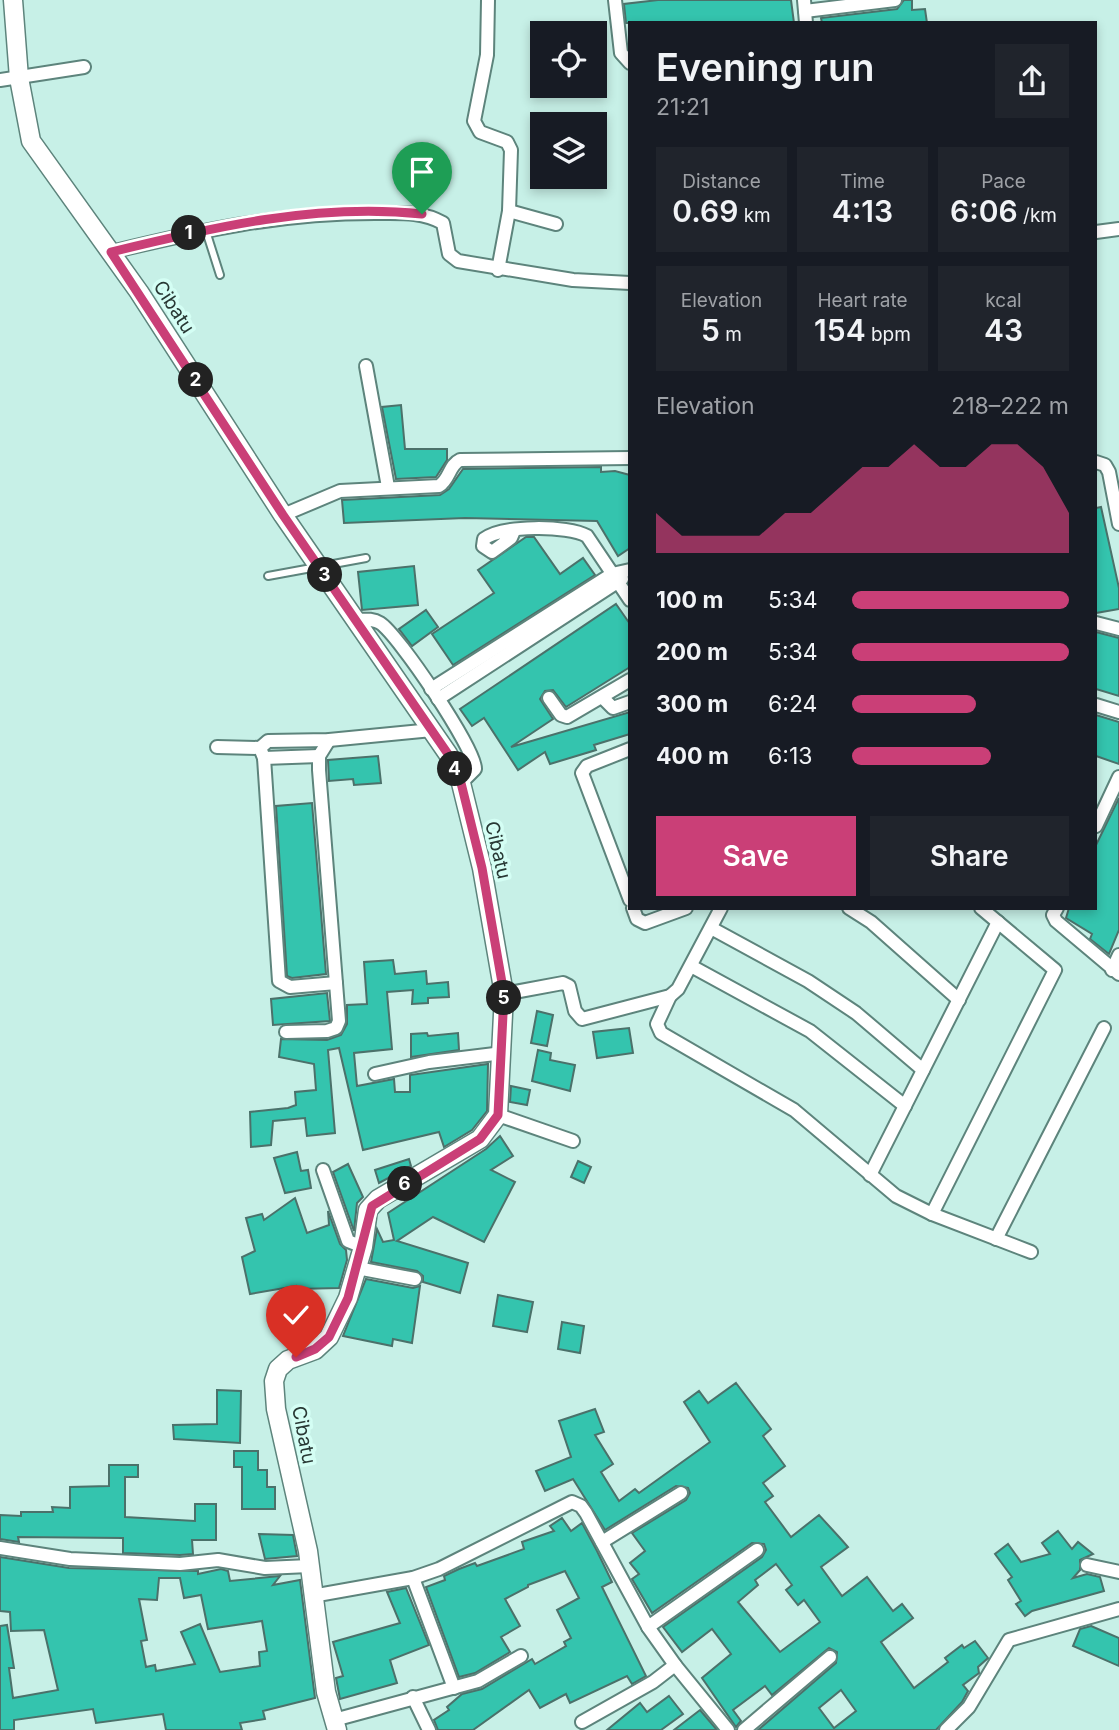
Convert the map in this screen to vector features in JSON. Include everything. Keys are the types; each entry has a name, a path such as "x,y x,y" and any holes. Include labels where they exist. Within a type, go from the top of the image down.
{"street":[{"name":"Cibatu","path":"13,0 19,78 32,141 111,252 283,515 432,730 461,783 482,868 504,994 498,1115 480,1139 368,1210 363,1247 348,1298 329,1337 315,1349 288,1360 278,1369 274,1381 276,1409 309,1566 326,1692 335,1725"},
{"path":"488,0 488,55 474,125 480,132 510,146 509,211 498,270"},
{"path":"615,0 621,53 628,62"},
{"path":"805,11 895,0"},
{"path":"0,80 84,68"},
{"path":"509,211 556,224"},
{"path":"111,252 254,220 333,214 422,214 443,223 449,254 453,259 498,270 628,283"},
{"path":"1097,232 1119,229"},
{"path":"366,366 388,487"},
{"path":"283,515 340,491 439,486 448,480 453,465 460,460 628,458"},
{"path":"1097,461 1105,465 1109,472 1119,524"},
{"path":"514,531 564,528 579,531 587,536 628,597"},
{"path":"435,694 628,571"},
{"path":"354,620 370,619 385,627 435,694 473,754 475,769 461,783"},
{"path":"1097,623 1119,629"},
{"path":"549,698 564,717 628,681"},
{"path":"602,697 613,708 628,703"},
{"path":"1097,705 1119,712"},
{"path":"336,983 290,987 279,981 262,753 268,741 330,740 432,730"},
{"path":"286,1032 327,1031 336,1028 339,1021 319,756 330,740"},
{"path":"216,747 319,756"},
{"path":"628,750 587,766 582,773 628,895"},
{"path":"1097,824 1116,790 1119,777"},
{"path":"634,910 637,919 645,923 681,910"},
{"path":"720,910 678,989 670,996 657,1024 661,1033 794,1110 896,1196 932,1214 1031,1252"},
{"path":"852,910 871,922 959,1000"},
{"path":"932,1214 1055,970 983,910"},
{"path":"1055,912 1056,921 1116,972"},
{"path":"870,1175 998,922"},
{"path":"712,928 808,981 856,1013 923,1070"},
{"path":"1116,972 1119,955"},
{"path":"691,966 810,1031 905,1106"},
{"path":"504,994 564,983 569,985 575,1012 582,1018 670,996"},
{"path":"996,1239 1104,1028"},
{"path":"375,1074 429,1062 503,1053"},
{"path":"498,1115 573,1141"},
{"path":"323,1170 337,1203 348,1241 363,1247"},
{"path":"357,1268 415,1279"},
{"path":"603,1542 681,1493"},
{"path":"312,1596 413,1578 439,1569 572,1502 581,1506 603,1542 648,1627 728,1730"},
{"path":"0,1548 70,1559 180,1564 218,1560 265,1568 309,1566"},
{"path":"648,1627 757,1550"},
{"path":"1087,1565 1119,1572"},
{"path":"413,1578 454,1688"},
{"path":"946,1730 969,1707 1009,1640 1119,1609"},
{"path":"335,1725 413,1697 478,1681 521,1656"},
{"path":"744,1730 830,1657"},
{"path":"582,1722 653,1682 675,1665"},
{"path":"413,1697 429,1730"}],"lane":[{"path":"206,229 220,275"},
{"path":"268,576 366,558"}],"building":[{"path":"658,0 791,0 794,21 626,23 624,4"},
{"path":"904,0 912,0 912,10 925,9 927,21 822,21 821,18 897,9"},
{"path":"401,405 405,449 447,449 447,460 436,477 396,479 382,407"},
{"path":"601,467 601,472 615,471 628,474 628,549 618,556 597,521 465,518 344,523 342,500 440,495 449,489 463,469"},
{"path":"1101,507 1119,588 1119,609 1097,613 1097,508"},
{"path":"526,537 534,537 560,574 583,558 595,575 453,665 432,634 494,593 478,570"},
{"path":"414,566 418,605 362,610 358,572"},
{"path":"616,604 628,621 628,668 566,707 553,690 545,691 540,699 553,719 511,747 628,713 628,735 594,745 596,750 550,764 545,752 518,770 484,718 472,726 460,709"},
{"path":"426,610 438,627 412,646 399,629"},
{"path":"1097,632 1119,638 1119,696 1097,689"},
{"path":"1097,715 1119,722 1119,764 1097,756"},
{"path":"378,756 381,783 354,785 353,779 329,781 328,760"},
{"path":"1119,798 1119,930 1109,954 1090,939 1092,934 1066,918 1068,910 1097,910 1097,843"},
{"path":"312,803 326,974 292,978 287,976 276,806"},
{"path":"393,960 395,974 426,971 427,984 448,982 449,997 428,998 428,1003 412,1004 413,990 387,992 392,1049 354,1053 357,1086 394,1079 395,1092 410,1092 410,1075 488,1064 487,1111 472,1130 444,1147 439,1132 363,1150 339,1048 328,1050 335,1133 307,1136 305,1118 273,1121 271,1145 251,1147 250,1112 288,1108 296,1105 295,1092 316,1090 314,1064 279,1057 281,1039 327,1040 341,1035 347,1024 347,1005 367,1004 364,962"},
{"path":"327,993 330,1021 273,1025 271,999"},
{"path":"537,1011 553,1015 547,1046 531,1043"},
{"path":"629,1028 633,1053 597,1058 593,1032"},
{"path":"427,1033 428,1036 458,1033 459,1050 411,1057 411,1034"},
{"path":"538,1050 551,1053 550,1060 575,1065 570,1091 532,1081"},
{"path":"511,1086 530,1090 527,1105 510,1102"},
{"path":"500,1136 513,1156 491,1170 515,1182 484,1242 433,1217 397,1241 468,1263 460,1293 423,1282 423,1276 417,1271 371,1262 377,1229 383,1242 394,1240 388,1213 486,1149"},
{"path":"297,1152 301,1171 308,1170 311,1188 285,1193 274,1158"},
{"path":"409,1159 411,1166 379,1183 375,1170"},
{"path":"578,1161 591,1167 584,1183 571,1177"},
{"path":"348,1164 363,1197 357,1203 354,1231 333,1172"},
{"path":"295,1198 307,1233 329,1225 328,1211 340,1244 346,1250 347,1260 339,1288 296,1289 296,1286 250,1294 242,1257 255,1251 246,1218 262,1214 264,1220"},
{"path":"366,1279 413,1288 420,1286 412,1343 393,1339 392,1346 343,1336"},
{"path":"498,1295 533,1302 527,1332 493,1326"},
{"path":"562,1322 584,1326 580,1353 558,1349"},
{"path":"736,1383 771,1429 763,1436 785,1466 763,1483 773,1496 765,1502 791,1537 819,1515 848,1547 821,1567 842,1596 867,1577 893,1611 902,1604 913,1618 881,1642 914,1688 948,1662 945,1658 962,1645 964,1648 975,1641 988,1658 978,1667 979,1673 963,1685 968,1691 962,1702 936,1730 758,1730 836,1663 837,1652 829,1648 772,1695 765,1686 733,1710 741,1721 736,1727 702,1678 731,1654 712,1629 682,1652 663,1627 762,1557 766,1550 764,1544 752,1543 652,1613 632,1579 639,1574 630,1563 645,1551 632,1533 686,1500 690,1493 688,1488 676,1486 605,1530 573,1479 545,1491 536,1471 571,1457 559,1421 595,1409 604,1432 595,1435 613,1464 601,1472 619,1501 635,1489 639,1493 710,1442 684,1402 699,1391 708,1403","holes":["776,1564 792,1585 786,1590 798,1605 804,1600 820,1622 780,1652 738,1602 758,1585 755,1580","841,1690 856,1711 834,1728 819,1708"]},
{"path":"217,1390 241,1391 240,1443 174,1439 173,1425 217,1424"},
{"path":"234,1451 258,1451 258,1470 267,1470 267,1487 275,1487 275,1509 242,1509 242,1467 234,1467"},
{"path":"109,1465 138,1465 138,1477 125,1477 125,1517 195,1521 195,1504 216,1504 216,1540 192,1540 193,1554 180,1555 123,1553 123,1538 18,1537 19,1542 0,1539 0,1515 21,1516 21,1512 53,1512 52,1507 70,1508 70,1487 109,1486"},
{"path":"562,1518 571,1531 582,1523 597,1551 612,1582 602,1587 646,1676 632,1684 627,1676 570,1703 566,1694 540,1708 529,1690 473,1730 438,1730 434,1720 449,1710 447,1707 462,1694 482,1689 532,1659 535,1664 566,1646 564,1642 571,1638 557,1610 579,1598 565,1571 528,1585 505,1599 520,1626 501,1637 510,1652 475,1673 459,1677 426,1587 445,1580 444,1576 459,1569 475,1563 477,1566 524,1549 522,1542 554,1531 550,1526"},
{"path":"1058,1531 1072,1549 1078,1542 1093,1554 1080,1560 1080,1570 1073,1578 1087,1574 1100,1577 1104,1591 1032,1611 1025,1616 1016,1604 1021,1601 1008,1580 1012,1577 995,1554 1008,1544 1021,1562 1050,1554 1042,1543"},
{"path":"259,1534 293,1535 297,1556 265,1559"},
{"path":"0,1557 69,1568 198,1571 198,1574 221,1569 228,1571 230,1581 280,1576 273,1585 300,1580 315,1698 263,1711 265,1719 240,1723 242,1730 166,1730 163,1714 96,1723 93,1709 14,1720 14,1730 0,1730 0,1626 7,1625 14,1668 9,1668 13,1698 58,1690 44,1630 11,1631 10,1612 0,1611","holes":["159,1578 180,1578 184,1598 201,1595 208,1629 262,1621 267,1651 259,1652 260,1666 220,1672 200,1624 181,1632 195,1664 156,1671 155,1665 146,1667 141,1641 147,1640 139,1599 157,1600"]},
{"path":"406,1588 429,1645 390,1660 397,1683 340,1699 336,1678 343,1676 333,1642 400,1623 387,1592"},
{"path":"1091,1626 1119,1638 1119,1666 1073,1646 1080,1629"},
{"path":"669,1696 683,1714 661,1730 607,1730 640,1703 647,1712"},
{"path":"700,1710 717,1730 674,1730"}],"route":[{"path":"296,1357 315,1349 329,1337 348,1298 363,1247 368,1210 378,1199 480,1139 498,1115 504,994 497,949 482,868 461,783 448,754 283,515 111,252 254,220 346,213 422,214"}]}
